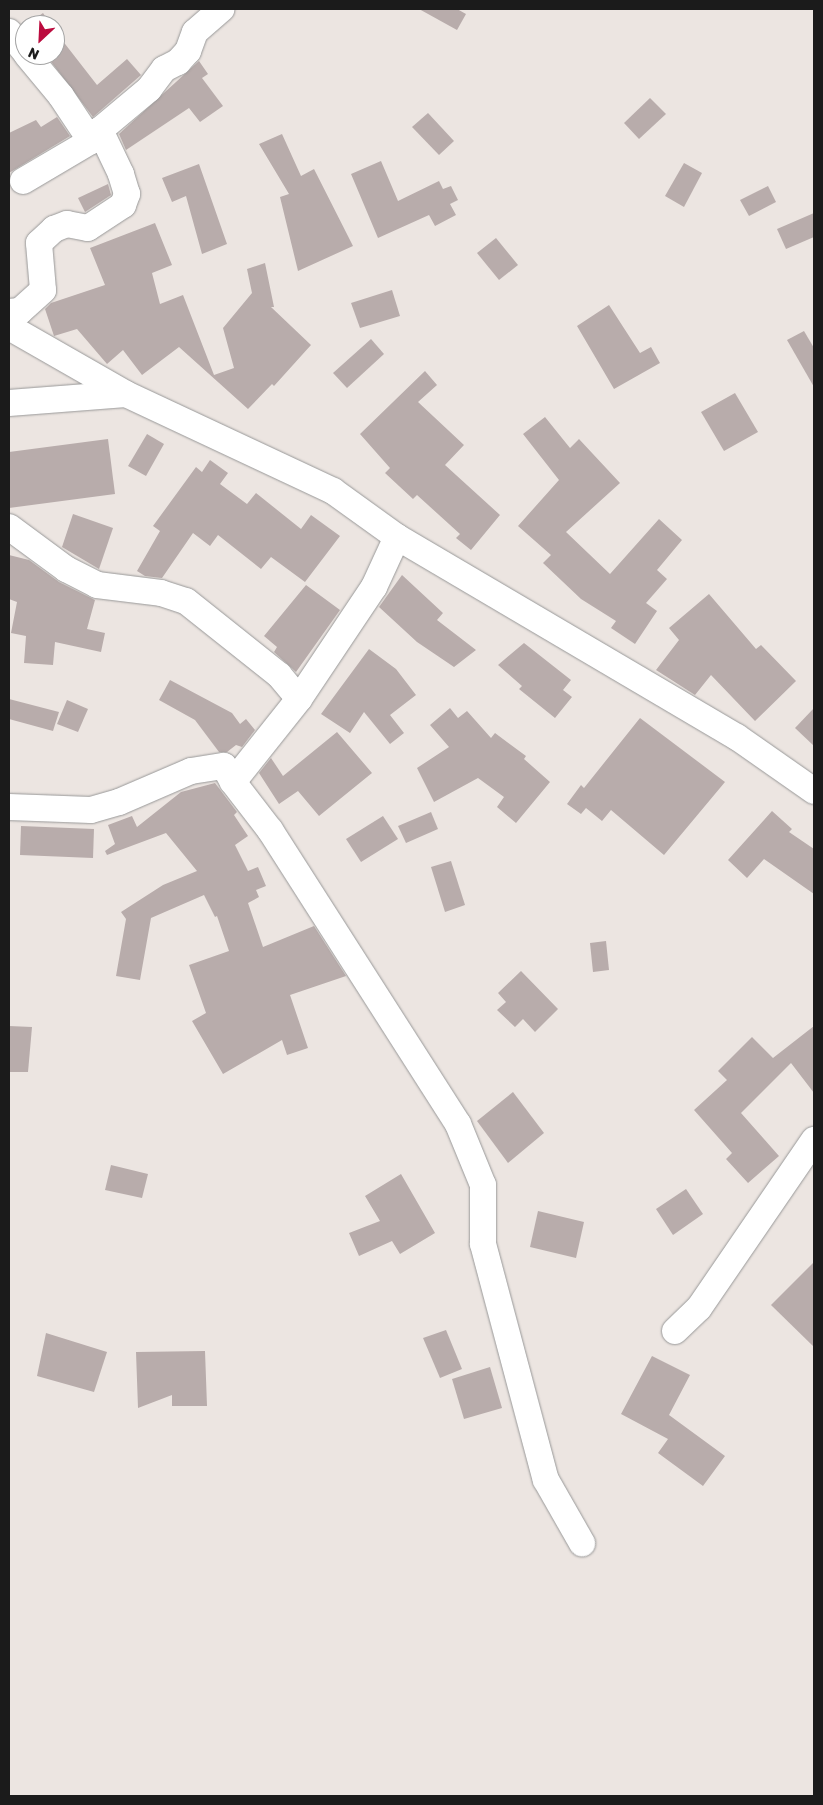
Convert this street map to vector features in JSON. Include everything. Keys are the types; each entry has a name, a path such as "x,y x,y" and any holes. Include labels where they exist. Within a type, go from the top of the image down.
{"street":[{"path":"23,181 95,136 149,89 164,69 178,62 188,50 195,32 221,9"},
{"path":"9,312 20,311 44,290 40,243 54,229 67,224 88,228 123,206 127,194 121,174 95,136 36,65"},
{"path":"9,327 126,394 333,491 397,537 737,737 814,791"},
{"path":"9,403 126,394"},
{"path":"9,527 66,570 97,585 161,593 186,601 279,675 299,699"},
{"path":"233,782 299,699 374,587 397,537"},
{"path":"9,807 90,810 119,802 192,771 224,766 233,782 270,830 458,1124 483,1185 483,1244 546,1480 582,1542"},
{"path":"675,1331 699,1308 814,1140"}],"building":[{"path":"419,9 457,9 466,14 457,30"},
{"path":"65,44 97,85 127,59 141,75 93,117 54,65 65,65"},
{"path":"199,61 208,74 202,78 223,106 200,122 189,108 126,150 119,134"},
{"path":"650,98 666,114 639,139 624,123"},
{"path":"428,113 454,141 439,155 412,127"},
{"path":"57,117 70,136 9,173 9,133 36,120 41,127"},
{"path":"282,134 301,176 314,169 353,246 298,271 280,197 289,194 259,144"},
{"path":"381,161 398,201 439,181 443,189 451,186 458,200 450,204 456,215 435,226 429,215 378,238 351,174"},
{"path":"684,163 702,173 684,207 665,196"},
{"path":"199,164 227,244 202,254 186,196 172,202 162,178"},
{"path":"108,184 111,195 85,212 78,198"},
{"path":"768,186 776,202 749,216 740,200"},
{"path":"814,213 814,237 786,249 777,229"},
{"path":"155,223 172,265 152,273 160,304 183,295 214,375 234,368 223,328 252,293 247,269 265,263 274,307 271,307 311,345 274,386 272,384 248,409 179,347 142,375 123,350 107,364 77,329 54,336 45,309 51,303 105,285 90,248"},
{"path":"496,238 518,265 499,280 477,253"},
{"path":"392,290 400,316 360,328 351,303"},
{"path":"609,305 640,353 651,347 660,363 614,389 577,326"},
{"path":"804,331 814,348 814,387 787,340"},
{"path":"371,339 384,354 347,388 333,373"},
{"path":"425,371 437,385 418,402 464,445 445,465 500,515 471,550 456,538 460,534 417,495 413,499 385,473 390,468 360,434"},
{"path":"735,393 758,432 724,451 701,412"},
{"path":"545,417 570,448 579,439 620,483 566,532 610,574 659,519 682,540 657,570 667,579 646,603 657,611 635,644 611,628 616,621 581,599 543,563 551,555 518,526 559,480 523,434"},
{"path":"147,434 164,444 146,476 128,466"},
{"path":"108,439 115,494 9,508 9,452"},
{"path":"210,460 228,473 220,484 247,504 256,493 301,529 311,515 340,536 305,582 271,557 261,569 218,535 210,546 193,533 162,578 145,576 137,571 160,531 153,526 196,467 202,472"},
{"path":"73,514 113,528 99,569 62,547"},
{"path":"9,555 29,560 59,582 95,600 87,629 105,633 101,652 55,642 53,665 24,663 26,636 11,633 17,602 9,599"},
{"path":"402,575 443,613 437,620 476,650 454,667 417,642 379,607"},
{"path":"306,585 340,610 296,672 274,652 277,647 264,636"},
{"path":"709,594 756,649 761,645 796,681 755,721 711,675 695,695 656,670 679,640 669,628"},
{"path":"524,643 571,680 563,690 572,697 555,718 519,689 522,686 498,665"},
{"path":"369,649 396,669 416,695 390,715 404,733 390,744 364,712 350,733 321,714"},
{"path":"170,680 232,713 240,724 246,719 255,730 242,747 236,745 227,752 219,752 195,720 159,700"},
{"path":"9,699 59,712 53,731 9,719"},
{"path":"67,700 88,709 78,732 57,724"},
{"path":"450,708 458,718 467,711 491,738 495,733 526,756 524,759 550,782 516,823 497,807 504,797 478,778 434,802 417,768 449,747 430,725"},
{"path":"814,708 814,746 795,728"},
{"path":"640,718 725,782 664,855 611,810 602,821 586,808 581,814 567,804 581,785 584,788"},
{"path":"337,732 372,773 319,816 298,791 279,804 259,773 271,758 283,776"},
{"path":"215,783 237,812 234,815 248,836 235,845 248,871 258,867 266,886 256,890 259,897 248,903 263,947 314,926 346,976 290,995 308,1048 287,1055 282,1040 223,1074 192,1021 206,1013 189,965 229,951 217,916 215,917 204,895 151,918 140,980 116,976 126,919 121,912 163,885 197,871 166,833 107,855 105,851 115,844 108,825 132,816 137,827 181,792"},
{"path":"772,811 792,829 789,832 814,849 814,894 764,859 747,878 728,860"},
{"path":"431,812 438,829 406,843 398,826"},
{"path":"383,816 398,839 361,862 346,839"},
{"path":"21,826 94,829 93,858 20,855"},
{"path":"451,861 465,905 445,912 431,867"},
{"path":"606,941 609,970 593,972 590,943"},
{"path":"521,971 558,1009 535,1032 523,1019 515,1027 497,1010 506,1002 498,993"},
{"path":"9,1026 32,1027 28,1072 9,1072"},
{"path":"814,1026 814,1093 791,1063 741,1113 779,1156 748,1183 726,1159 732,1153 694,1110 727,1080 718,1071 752,1037 773,1058"},
{"path":"513,1092 544,1133 508,1163 477,1121"},
{"path":"111,1165 148,1174 142,1198 105,1190"},
{"path":"401,1174 435,1233 400,1254 392,1241 359,1256 349,1233 380,1221 365,1196"},
{"path":"686,1189 703,1214 673,1235 656,1209"},
{"path":"538,1211 584,1222 576,1258 530,1247"},
{"path":"814,1262 814,1347 771,1305"},
{"path":"446,1330 462,1369 440,1378 423,1338"},
{"path":"46,1333 107,1352 94,1392 37,1376"},
{"path":"205,1351 207,1406 172,1406 172,1395 138,1408 136,1352"},
{"path":"652,1356 690,1375 669,1415 725,1456 703,1486 658,1453 668,1439 621,1414"},
{"path":"490,1367 502,1408 464,1419 452,1379"}]}
